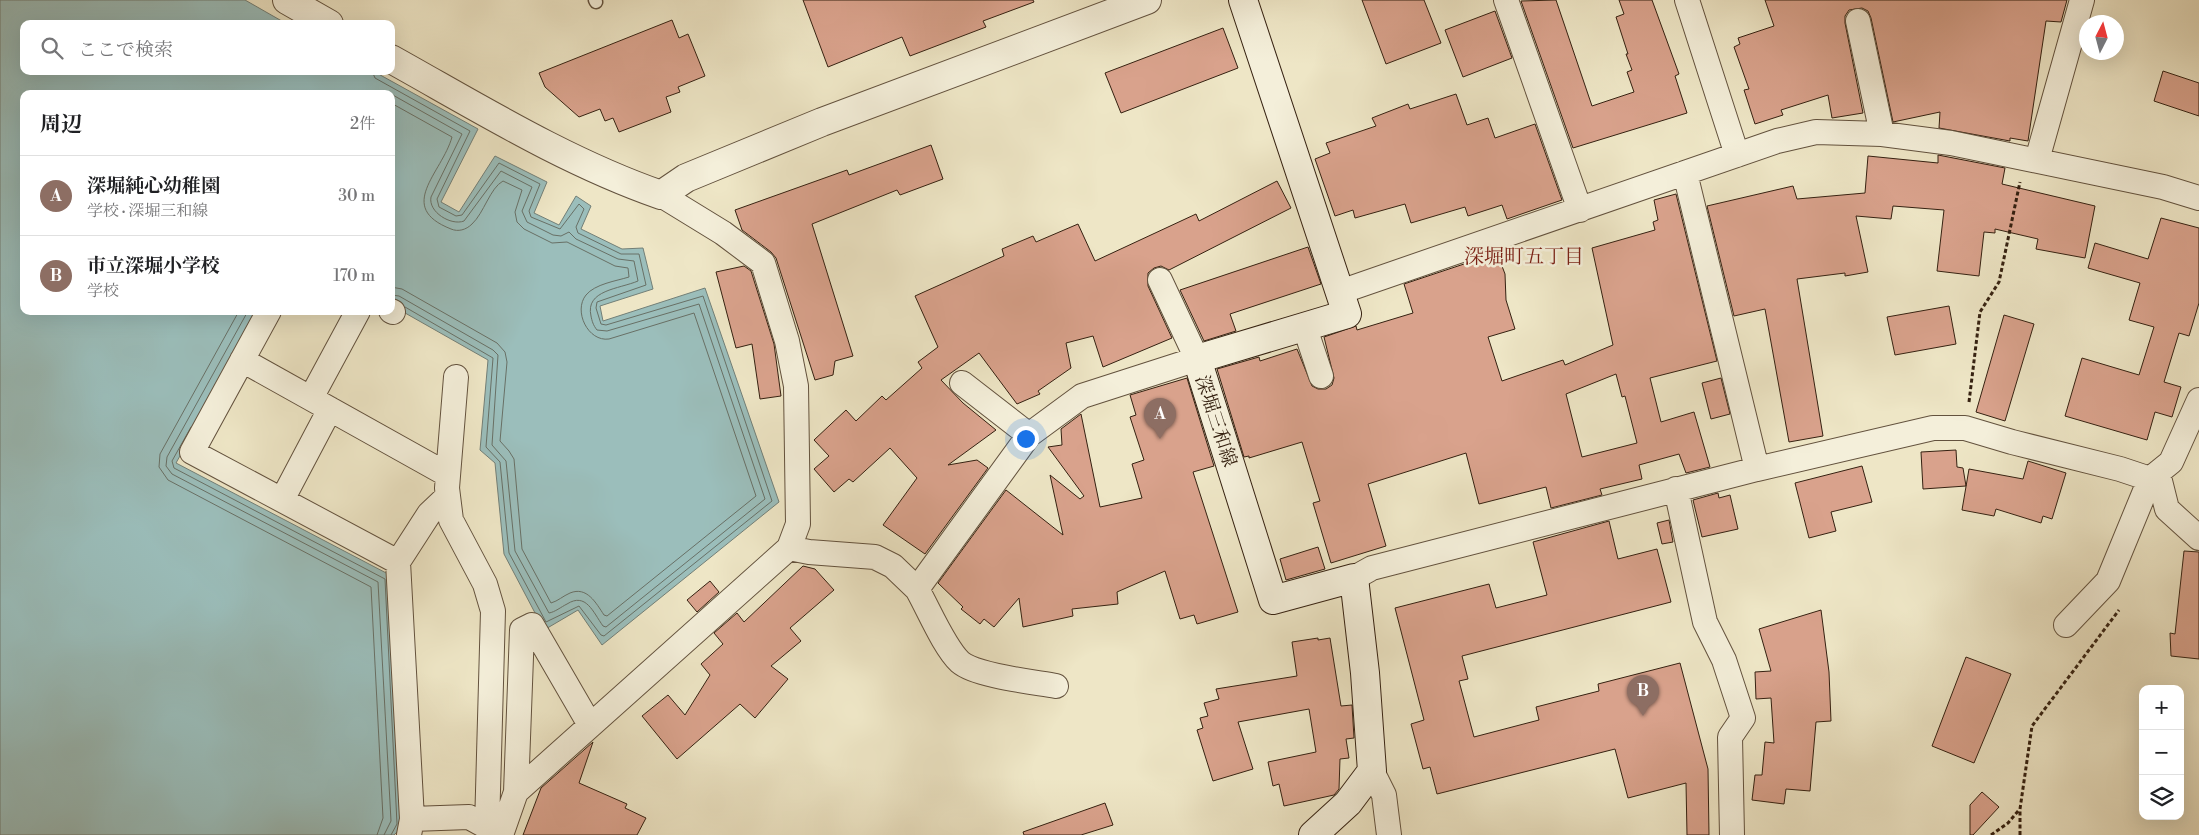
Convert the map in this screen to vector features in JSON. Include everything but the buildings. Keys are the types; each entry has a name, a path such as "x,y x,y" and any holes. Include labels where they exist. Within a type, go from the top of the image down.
{"main road":[{"path":"287,0 322,20"},
{"path":"395,60 542,143 623,182 661,195 686,178 813,126 1148,0"},
{"name":"深堀三和線","path":"1246,8 1347,314 1197,359 1273,600 1354,578"},
{"path":"1313,835 1348,802 1372,771 1365,673 1354,578"}],"street":[{"path":"1506,0 1580,210"},
{"path":"1687,0 1737,155"},
{"path":"2031,159 2082,0"},
{"path":"1858,22 1882,134"},
{"path":"1340,292 1777,141 1816,132 1882,134 1951,143 2031,159 2199,198"},
{"path":"1684,173 1757,469"},
{"path":"496,832 516,792 789,548 798,524 796,386 787,341 763,263 723,233 661,195"},
{"path":"917,589 1030,435 1082,396 1197,359 1160,280"},
{"path":"267,315 192,452 398,562"},
{"path":"282,500 356,315"},
{"path":"1305,328 1321,376"},
{"path":"242,360 321,404 448,486"},
{"path":"456,377 448,486 451,520 485,584 492,611 496,832"},
{"path":"962,383 1030,435"},
{"path":"2066,625 2108,581 2154,476 2171,462 2199,400"},
{"path":"1354,578 1372,568 1676,489 1933,428 1965,428 2012,442 2154,476"},
{"path":"2154,476 2167,510 2199,538"},
{"path":"448,486 398,562 411,827 469,817 496,832"},
{"path":"1676,489 1705,622 1724,660 1743,718 1730,737 1732,835"},
{"path":"789,548 809,552 875,557 893,566 917,589 944,638 960,662 981,672 1056,686"},
{"path":"516,792 522,630 532,625 590,725"},
{"path":"1372,771 1384,795 1389,835"}],"path":[{"path":"1965,428 1980,312 1999,282 2031,159"},
{"path":"2020,835 2020,809 2032,726 2123,605"},
{"path":"1991,835 2008,823 2020,809"}],"water":[{"path":"0,0 245,0 280,20 20,20 20,75 380,75 478,129 441,202 459,212 495,156 547,182 534,213 559,225 576,196 591,206 581,229 622,249 643,248 653,289 600,306 603,321 705,288 779,502 602,645 578,610 544,630 504,554 495,463 480,450 488,360 395,307 395,90 20,90 20,315 259,315 176,463 390,575 402,827 394,835 0,835"}],"place":[{"name":"深堀純心幼稚園","path":"1160,439"},
{"name":"市立深堀小学校","path":"1643,716"}],"district":[{"name":"深堀町五丁目","path":"1524,257"}]}
